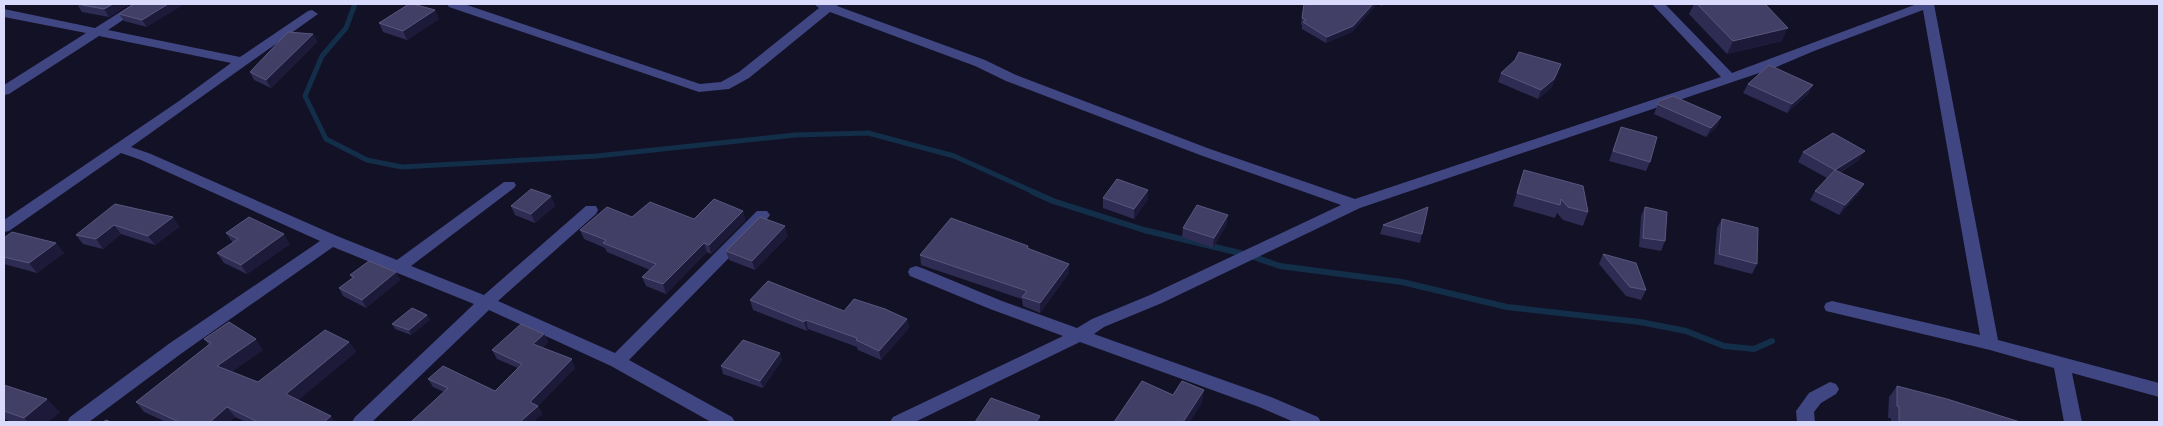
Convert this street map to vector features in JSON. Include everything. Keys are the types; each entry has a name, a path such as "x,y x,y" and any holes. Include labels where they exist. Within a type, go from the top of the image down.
{"street":[{"path":"4,90 141,4"},
{"path":"453,4 699,88 724,86 744,75 827,5 1205,152 1355,204"},
{"path":"1658,4 1730,78"},
{"path":"899,422 1078,336 1098,323 1156,299 1355,204 1769,65 1809,48 1928,4 1990,344"},
{"path":"4,13 242,61"},
{"path":"4,227 312,14"},
{"path":"120,148 155,161 332,240 487,302 617,361 726,422"},
{"path":"398,267 509,185"},
{"path":"362,422 487,302 590,210"},
{"path":"617,361 762,215"},
{"path":"76,422 176,348 332,240"},
{"path":"916,272 1078,336 1265,402 1312,422"},
{"path":"1832,307 1990,344 2159,390"},
{"path":"2062,364 2073,422"},
{"path":"1806,422 1805,411 1815,398 1830,389"}],"building":[{"path":"77,4 113,4 104,9"},
{"path":"134,4 168,4 142,20 119,14"},
{"path":"409,4 435,10 403,31 379,23"},
{"path":"1304,4 1373,4 1353,26 1327,37 1303,22 1306,20 1302,18"},
{"path":"1697,4 1765,4 1788,28 1733,41"},
{"path":"288,32 313,34 266,80 250,72"},
{"path":"1519,52 1561,64 1554,79 1541,90 1501,73 1515,60"},
{"path":"1769,65 1813,85 1792,104 1748,84"},
{"path":"1673,96 1721,117 1711,128 1657,104 1659,101"},
{"path":"1621,127 1657,137 1650,162 1613,151"},
{"path":"1833,133 1865,151 1835,170 1803,152"},
{"path":"1524,170 1583,186 1588,212 1568,207 1561,199 1560,205 1517,193"},
{"path":"1835,170 1864,184 1845,205 1815,191"},
{"path":"1117,179 1148,190 1134,209 1103,198"},
{"path":"531,189 551,196 531,214 511,206"},
{"path":"714,199 743,211 709,245 704,243 663,284 642,277 656,264 603,243 606,240 580,230 607,207 632,217 650,202 694,219"},
{"path":"115,204 173,217 148,236 114,225 96,239 76,235"},
{"path":"1197,205 1228,215 1214,238 1183,228"},
{"path":"1428,207 1422,234 1383,225"},
{"path":"1645,207 1667,212 1665,241 1643,238"},
{"path":"249,217 284,234 241,265 217,253 238,239 226,233"},
{"path":"760,217 785,226 752,261 726,251"},
{"path":"951,218 1028,246 1027,248 1069,264 1040,303 1022,297 1027,291 920,255"},
{"path":"1722,219 1758,228 1757,264 1719,254"},
{"path":"12,232 56,243 29,263 4,257 4,238"},
{"path":"1603,254 1636,263 1646,290 1630,287"},
{"path":"369,261 396,272 362,300 339,288 354,277 350,275"},
{"path":"768,281 844,311 854,299 885,309 907,319 879,351 856,340 857,338 806,320 804,322 750,300"},
{"path":"412,308 427,315 409,330 392,324"},
{"path":"229,322 256,339 217,366 258,382 325,330 349,342 286,394 331,416 324,422 258,422 227,407 210,422 179,422 136,402 211,343 204,339"},
{"path":"521,324 544,334 533,344 572,359 530,402 538,406 520,422 411,422 448,388 428,379 443,366 495,391 522,364 492,350"},
{"path":"743,340 780,353 760,381 721,366"},
{"path":"1142,381 1173,395 1182,381 1204,390 1183,422 1114,422"},
{"path":"4,385 47,399 24,418 4,411"},
{"path":"1897,386 1947,399 2020,422 1899,422"},
{"path":"991,398 1040,416 1036,422 975,422"}],"waterway":[{"path":"355,4 346,28 322,56 305,96 326,139 367,160 402,167 597,156 795,135 868,133 954,156 1036,193"},
{"path":"1033,192 1053,201 1144,230 1248,255 1280,266 1402,282 1507,307 1640,322 1686,331 1724,346 1754,349 1772,341"}]}
